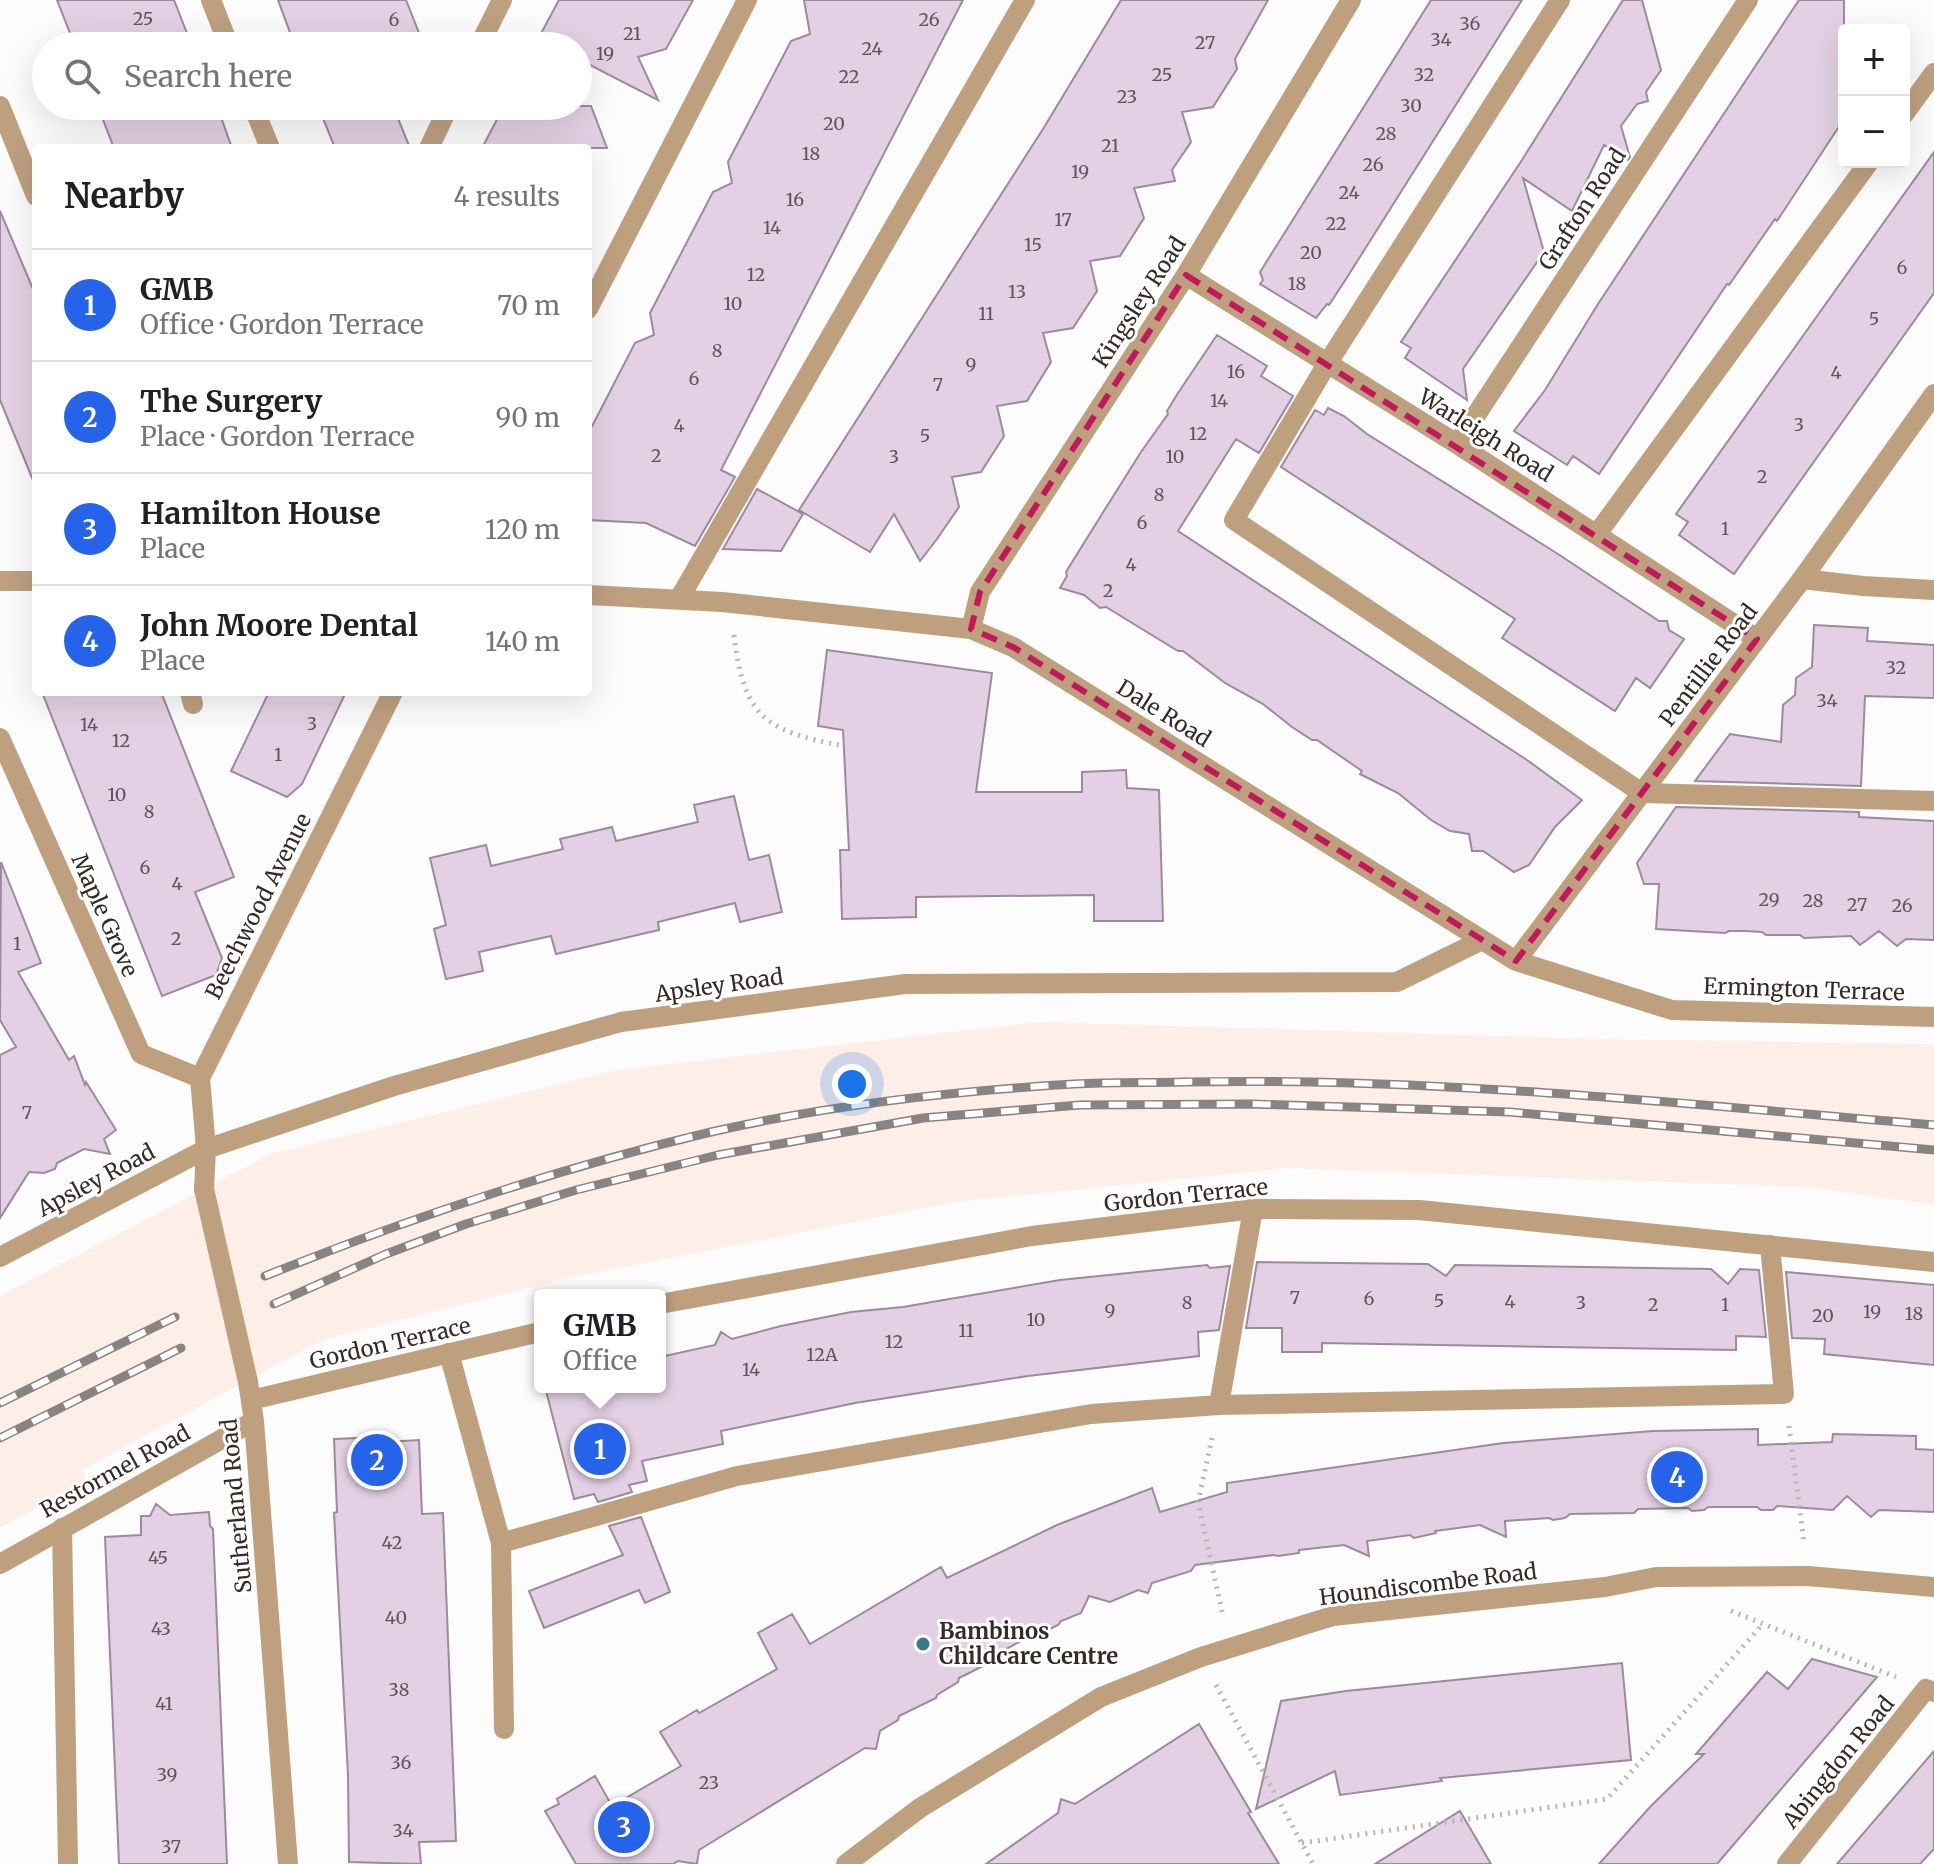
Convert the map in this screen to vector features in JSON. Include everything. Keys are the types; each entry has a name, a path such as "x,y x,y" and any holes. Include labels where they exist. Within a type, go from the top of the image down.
{"street":[{"path":"211,0 224,32"},
{"path":"486,32 502,0"},
{"path":"592,301 747,0"},
{"path":"679,599 1025,0"},
{"name":"Kingsley Road","path":"971,629 980,592 1186,275 1351,0"},
{"path":"1560,0 1327,364 1234,520 1642,793 1934,801"},
{"name":"Grafton Road","path":"1457,444 1748,0"},
{"path":"1910,106 1934,73"},
{"path":"0,106 32,186"},
{"path":"259,120 268,144"},
{"path":"431,144 442,120"},
{"path":"1597,534 1865,168"},
{"name":"Warleigh Road","path":"1186,275 1457,444 1757,639"},
{"name":"Pentillie Road","path":"1516,961 1802,579 1934,394"},
{"path":"1802,579 1934,590"},
{"path":"0,581 32,581"},
{"name":"Dale Road","path":"592,595 729,603 971,629 1013,647 1116,722 1516,961 1672,1010"},
{"name":"Beechwood Avenue","path":"200,1078 391,696"},
{"name":"Maple Grove","path":"0,738 141,1054 200,1078"},
{"name":"Apsley Road","path":"0,1257 206,1149 394,1086 621,1022 905,984 1397,982 1480,941"},
{"name":"Ermington Terrace","path":"1672,1010 1934,1017"},
{"path":"200,1078 206,1149"},
{"name":"Sutherland Road","path":"206,1149 204,1189 254,1421 288,1864"},
{"path":"1219,1405 1253,1209"},
{"name":"Gordon Terrace","path":"666,1303 1032,1236 1253,1209 1419,1210 1934,1262"},
{"path":"501,1543 737,1476 1091,1414 1219,1405 1784,1394 1770,1245"},
{"name":"Gordon Terrace","path":"249,1391 534,1333"},
{"path":"449,1353 501,1543 504,1729"},
{"name":"Restormel Road","path":"0,1564 254,1421"},
{"path":"62,1528 68,1864"},
{"name":"Houndiscombe Road","path":"846,1864 920,1808 1101,1697 1201,1657 1333,1616 1605,1587 1656,1577 1808,1576 1934,1587"},
{"name":"Abingdon Road","path":"1787,1864 1930,1690"}],"path":[{"path":"729,603 744,691 760,715 786,733 844,746"},
{"path":"1784,1394 1808,1576"},
{"path":"1219,1405 1198,1502 1230,1648"},
{"path":"1723,1607 1930,1690"},
{"path":"1302,1843 1607,1799 1762,1625"},
{"path":"1201,1657 1313,1864"}],"highlighted area":[{"path":"1186,275 1757,639 1516,961 1013,647 971,629 980,592"}],"shaded area":[{"path":"1040,1022 1594,1039 1934,1044 1934,1205 1810,1187 1286,1168 955,1202 568,1278 322,1340 82,1470 86,1480 0,1528 0,1296 271,1154 618,1070"}],"building":[{"path":"57,0 174,0 187,32 70,32"},
{"path":"278,0 406,0 419,32 290,32"},
{"path":"559,0 693,0 666,49 638,57 658,100 592,66 592,32 542,32"},
{"path":"804,0 963,0 721,470 735,477 695,546 646,523 592,520 592,426 635,343 654,335 650,313 713,192 732,183 728,162 791,41 810,34"},
{"path":"1121,0 1268,0 1235,59 1237,69 1213,107 1182,112 1191,142 1172,170 1175,181 1134,188 1144,218 1120,256 1090,261 1097,291 1073,328 1043,333 1051,362 1027,401 997,406 1004,436 981,472 952,477 959,507 937,539 920,561 894,514 870,552 799,510 1043,129"},
{"path":"1431,0 1522,0 1346,279 1316,318 1260,284 1263,280 1260,272"},
{"path":"1623,0 1642,0 1661,70 1646,92 1648,101 1637,104 1621,126 1630,157 1628,160 1604,145 1572,211 1523,178 1544,252 1463,369 1467,400 1405,358 1411,348 1401,342"},
{"path":"1799,0 1844,0 1844,24 1838,24 1838,128 1777,221 1775,219 1727,284 1599,474 1573,456 1567,465 1514,431 1545,390 1598,304"},
{"path":"592,109 607,148 592,148 592,144 484,144 497,120 592,120"},
{"path":"103,120 222,120 231,144 112,144"},
{"path":"324,120 399,120 408,144 333,144"},
{"path":"1934,152 1934,293 1734,574 1679,535 1688,522 1676,514"},
{"path":"0,211 32,287 32,478 0,400"},
{"path":"1217,335 1267,366 1261,376 1293,396 1259,453 1236,439 1178,531 1527,760 1582,800 1555,827 1529,865 1514,872 1483,851 1472,851 1469,834 1450,831 1431,820 1398,793 1360,774 1362,771 1292,727 1263,704 1225,683 1183,651 1178,651 1106,607 1100,608 1084,595 1060,588 1066,572"},
{"path":"1328,408 1659,621 1667,621 1669,630 1684,639 1650,688 1636,678 1615,711 1502,638 1515,619 1281,467 1315,410 1324,415"},
{"path":"757,489 803,514 781,551 723,549"},
{"path":"1814,625 1868,628 1867,641 1934,645 1934,698 1865,696 1861,786 1695,781 1730,734 1781,742 1783,705 1795,695 1796,678 1812,667"},
{"path":"827,650 992,673 976,792 1082,792 1082,772 1126,770 1127,788 1159,790 1163,921 1094,921 1094,895 916,897 916,917 842,919 840,850 849,850 843,730 818,726"},
{"path":"44,696 163,696 234,877 195,892 222,958 216,975 162,996"},
{"path":"267,696 344,696 302,784 287,797 231,771"},
{"path":"734,796 749,860 769,855 782,912 740,922 735,903 658,922 659,930 556,954 551,936 479,952 483,971 446,979 434,929 446,925 430,858 486,845 491,866 563,849 560,839 612,827 616,841 698,822 694,805"},
{"path":"1676,807 1859,812 1859,817 1934,821 1934,940 1906,939 1897,946 1879,931 1860,945 1851,936 1804,938 1800,935 1766,935 1762,932 1656,929 1659,884 1644,884 1637,863"},
{"path":"1,862 41,963 18,972 69,1060 74,1056 85,1085 86,1082 116,1130 104,1139 110,1154 84,1149 57,1163 55,1169 44,1173 29,1172 0,1218 0,1055 16,1047 0,1020"},
{"path":"1257,1262 1428,1264 1446,1276 1455,1265 1711,1269 1728,1284 1740,1269 1759,1270 1766,1337 1736,1336 1736,1350 1322,1343 1322,1352 1282,1352 1282,1328 1246,1328"},
{"path":"1207,1265 1210,1268 1230,1266 1219,1330 1198,1332 1199,1356 1028,1376 855,1403 721,1431 723,1444 642,1461 647,1481 629,1485 632,1492 598,1502 594,1494 574,1499 547,1393 666,1393 666,1356 715,1345 721,1332 732,1339 851,1312 903,1307 1060,1280"},
{"path":"1786,1272 1934,1285 1934,1365 1824,1354 1825,1339 1792,1338"},
{"path":"1758,1429 1758,1445 1832,1442 1833,1434 1916,1436 1916,1449 1934,1450 1934,1512 1879,1510 1871,1517 1847,1496 1833,1510 1777,1506 1773,1510 1757,1507 1708,1507 1692,1511 1688,1508 1638,1509 1634,1513 1570,1514 1553,1520 1505,1521 1506,1537 1480,1525 1435,1531 1414,1538 1410,1535 1367,1541 1369,1556 1344,1545 1195,1565 1191,1571 1152,1583 1148,1593 1138,1590 1110,1602 1089,1596 1081,1613 997,1654 995,1660 959,1678 936,1698 899,1716 898,1720 880,1731 876,1749 865,1748 699,1850 697,1864 678,1861 673,1864 576,1864 545,1811 559,1804 557,1799 595,1776 612,1806 681,1766 660,1732 777,1669 758,1633 792,1614 810,1644 941,1567 947,1578 1057,1525 1152,1488 1160,1512 1227,1492 1227,1483 1503,1443 1653,1431"},
{"path":"383,1437 386,1442 419,1440 422,1514 443,1513 456,1841 419,1842 421,1864 349,1862 348,1775 334,1513 337,1512 334,1439"},
{"path":"156,1504 170,1515 209,1512 213,1529 227,1864 119,1864 105,1537 141,1535 141,1516 150,1516"},
{"path":"641,1517 670,1592 645,1603 639,1590 544,1628 529,1591 623,1555 609,1526"},
{"path":"1812,1659 1877,1677 1717,1864 1599,1864 1650,1807 1704,1754 1696,1754 1767,1672 1788,1689"},
{"path":"1622,1663 1631,1760 1440,1778 1442,1781 1340,1795 1335,1771 1256,1809 1281,1701 1346,1691"},
{"path":"1199,1724 1279,1864 986,1864 1058,1813 1061,1799 1075,1804"},
{"path":"1934,1751 1934,1849 1920,1864 1837,1864"},
{"path":"1460,1811 1491,1864 1375,1864"}],"railway":[{"path":"265,1276 485,1196 654,1146 800,1114 891,1100 983,1091 1102,1083 1373,1084 1560,1094 1934,1125"},
{"path":"274,1304 386,1254 466,1224 576,1190 718,1155 923,1118 1080,1105 1251,1104 1510,1112 1934,1150"},
{"path":"0,1403 175,1317"},
{"path":"0,1438 181,1348"}],"place":[{"name":"GMB","path":"600,1449"},
{"name":"The Surgery","path":"377,1460"},
{"name":"John Moore Dental","path":"1677,1477"},
{"name":"Bambinos Childcare Centre","path":"923,1644"},
{"name":"Hamilton House","path":"624,1827"}]}
